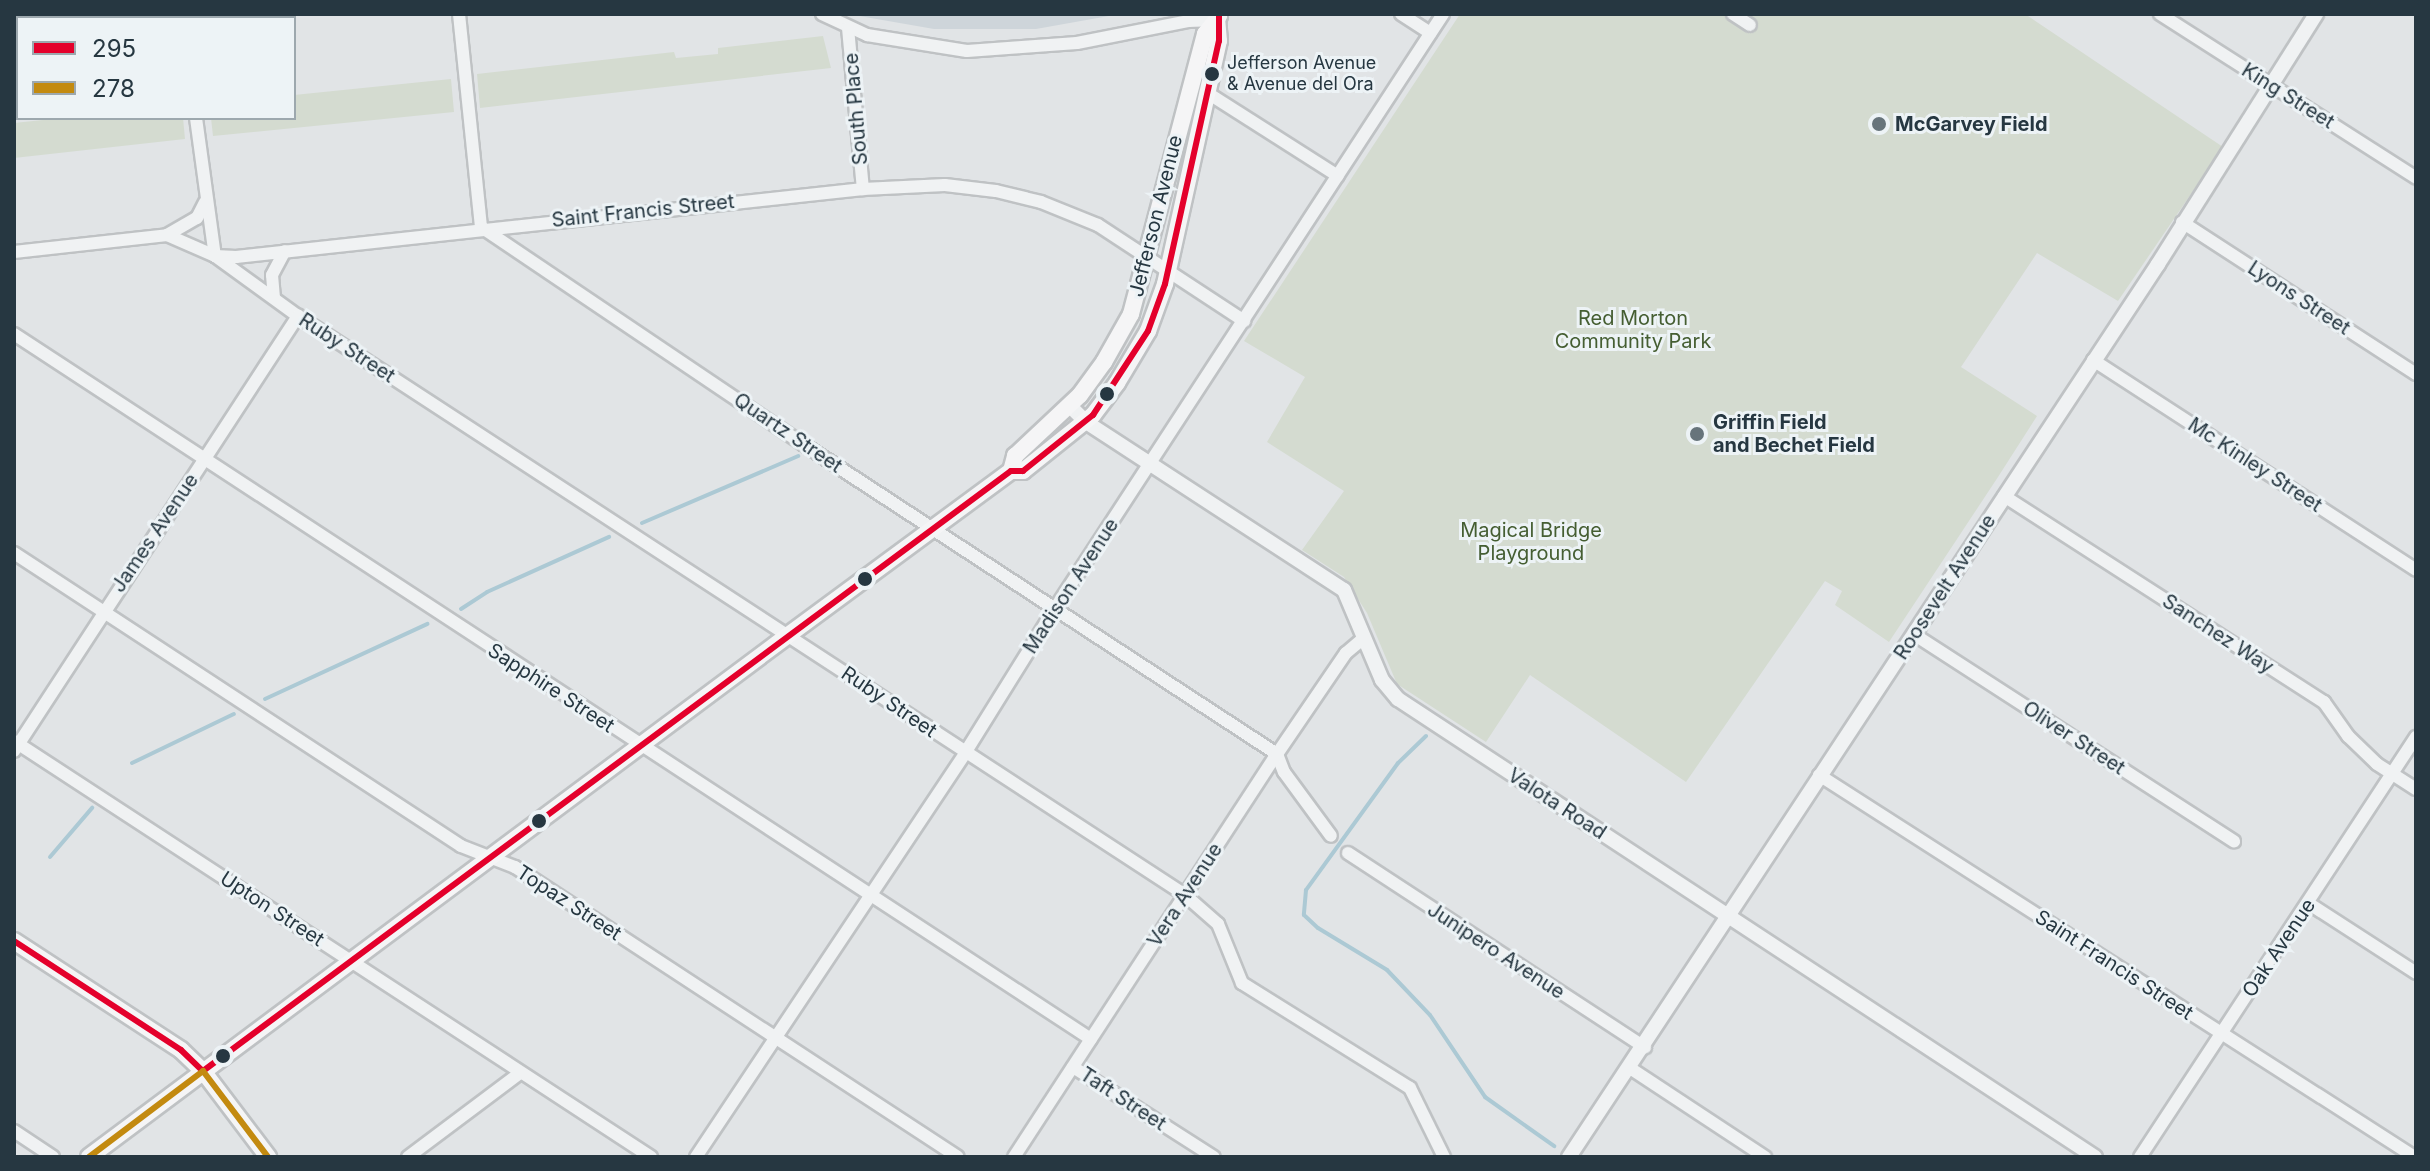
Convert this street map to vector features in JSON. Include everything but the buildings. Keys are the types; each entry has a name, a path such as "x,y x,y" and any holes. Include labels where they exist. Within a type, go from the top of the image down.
{"main road":[{"name":"Jefferson Avenue","path":"89,1157 787,636 1011,471 1023,471 1086,422 1117,383 1148,331 1169,272 1219,41 1218,17"},
{"name":"Jefferson Avenue","path":"1011,471 1015,456 1070,406 1104,362 1131,314 1148,258 1162,187 1205,34 1218,17"},
{"path":"14,941 181,1050 203,1071 268,1157"}],"street":[{"path":"459,14 481,227"},
{"path":"822,14 848,28 931,47 996,50 1077,43 1218,17"},
{"path":"1401,14 1430,33"},
{"name":"Madison Avenue","path":"696,1157 965,753 1056,607 1443,14"},
{"path":"1733,14 1750,25"},
{"name":"King Street","path":"2160,14 2416,178"},
{"name":"Roosevelt Avenue","path":"1569,1157 1645,1047 1819,775 1915,635 2316,14"},
{"name":"South Place","path":"848,28 863,189"},
{"path":"1206,92 1338,176"},
{"path":"196,120 205,202 215,256"},
{"name":"Saint Francis Street","path":"14,252 167,235 215,256 285,251 481,227 863,189 945,185 1041,202 1098,225 1244,321"},
{"path":"167,235 197,218 205,202"},
{"name":"Lyons Street","path":"2182,222 2416,374"},
{"name":"Quartz Street","path":"481,227 1277,754"},
{"path":"274,298 272,275 285,251"},
{"name":"Ruby Street","path":"215,256 298,316 1185,895 1218,924 1242,983 1410,1088 1444,1157"},
{"name":"James Avenue","path":"16,745 298,316"},
{"name":"Sapphire Street","path":"14,334 1091,1039"},
{"name":"Mc Kinley Street","path":"2093,360 2416,570"},
{"name":"Valota Road","path":"1070,406 1086,422 1344,590 1382,680 1398,699 2095,1157"},
{"name":"Sanchez Way","path":"2004,496 2324,702 2348,736 2392,774 2416,789"},
{"name":"Topaz Street","path":"14,553 461,846 515,867 958,1157"},
{"name":"Oliver Street","path":"1915,635 2234,841"},
{"name":"Vera Avenue","path":"1014,1157 1277,754 1346,653 1364,638"},
{"name":"Oak Avenue","path":"2140,1157 2416,737"},
{"name":"Upton Street","path":"16,745 651,1157"},
{"path":"1277,754 1284,772 1331,836"},
{"name":"Saint Francis Street","path":"1819,775 2220,1035 2411,1152"},
{"name":"Junipero Avenue","path":"1348,853 1645,1047"},
{"path":"2308,903 2416,973"},
{"name":"Taft Street","path":"1073,1067 1214,1157"},
{"path":"1630,1068 1765,1157"},
{"path":"408,1157 520,1073"},
{"path":"14,1131 53,1157"}],"shaded area":[{"path":"848,14 1120,14 1036,29 934,29"}],"green space":[{"name":"Red Morton Community Park","path":"1460,14 2025,14 2223,147 2118,301 2037,253 1961,367 2037,416 1889,642 1835,605 1842,591 1825,581 1686,782 1530,675 1486,742 1397,684 1367,613 1344,577 1302,550 1344,491 1267,442 1305,377 1244,341"},
{"path":"823,36 831,68 480,108 477,74 674,52 676,58 718,54 718,48"},
{"path":"451,79 454,112 213,136 211,120 296,120 296,95"},
{"path":"43,120 183,120 185,139 14,158 14,123"}],"waterway":[{"path":"642,523 798,456"},
{"path":"461,609 487,592 609,537"},
{"path":"265,699 427,624"},
{"path":"132,763 234,714"},
{"path":"1426,736 1398,763 1306,890 1304,915 1318,928 1387,970 1430,1015 1485,1097 1554,1146"},
{"path":"50,857 92,808"}],"transit line":[{"name":"295","path":"203,1071 1011,471 1023,471 1093,415 1148,331 1165,284 1219,41 1219,14"},
{"name":"295","path":"14,941 181,1050 203,1071"},
{"name":"278","path":"203,1071 268,1157"},
{"name":"278","path":"89,1157 203,1071"}],"place":[{"name":"Jefferson Avenue & Avenue del Ora","path":"1212,74"},
{"name":"McGarvey Field","path":"1879,124"},
{"name":"Griffin Field and Bechet Field","path":"1697,434"}],"park label":[{"name":"Magical Bridge Playground","path":"1531,542"}]}
